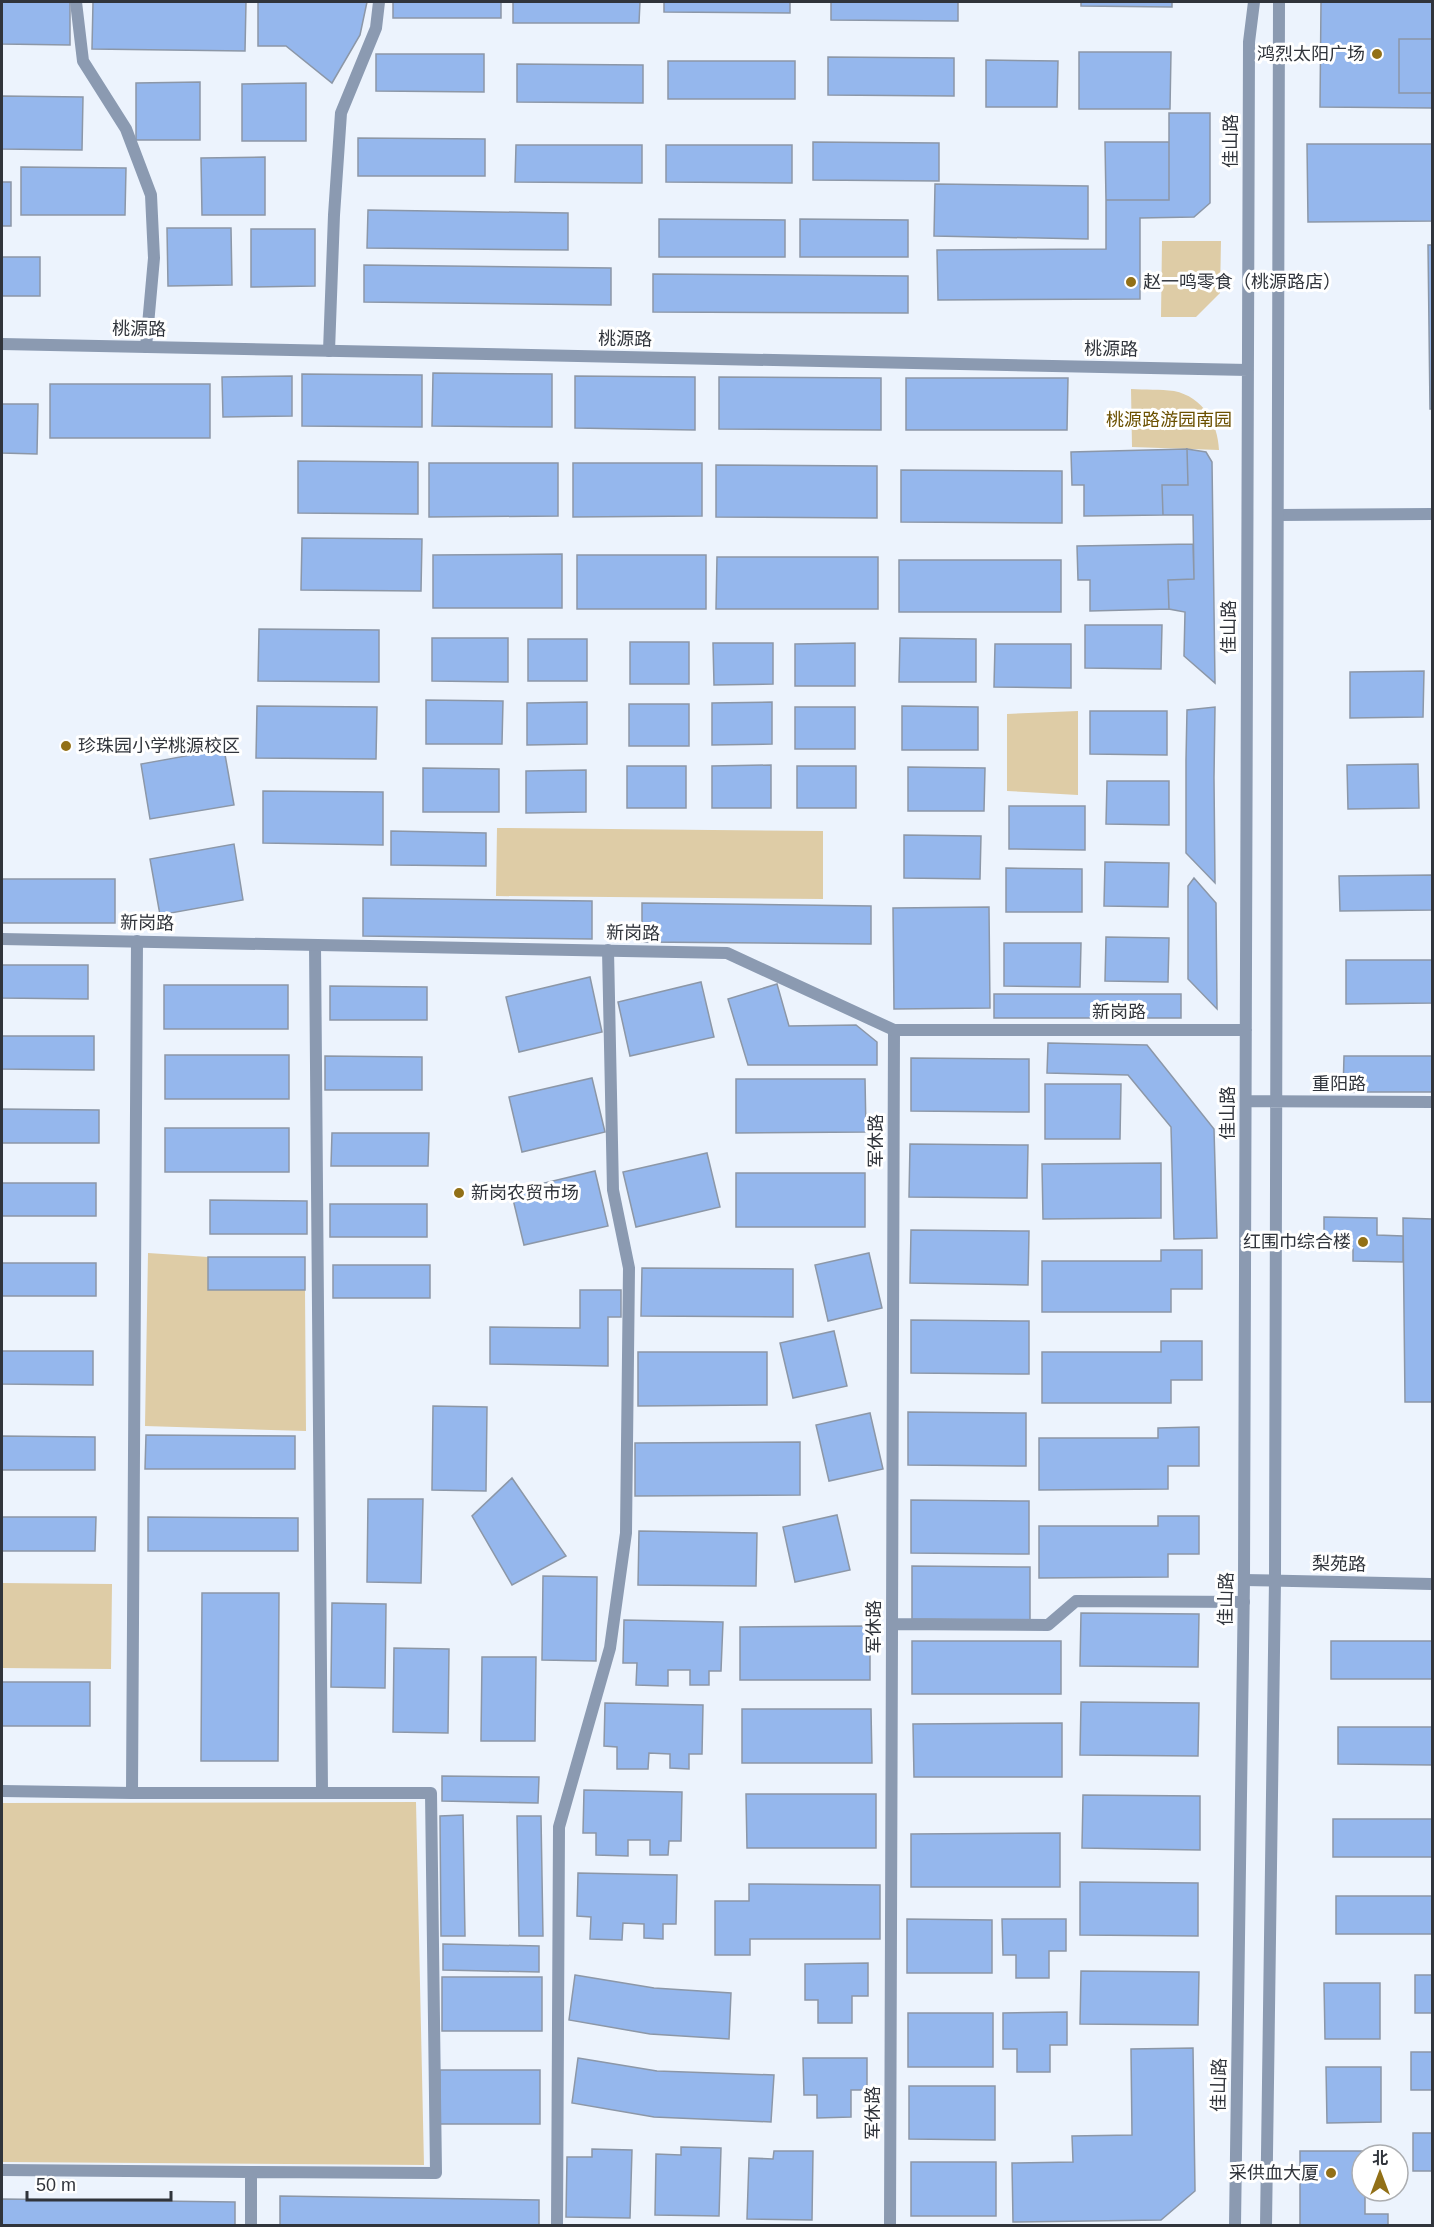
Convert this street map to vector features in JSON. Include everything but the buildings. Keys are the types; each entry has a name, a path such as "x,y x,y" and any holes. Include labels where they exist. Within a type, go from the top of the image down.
{"street":[{"path":"76,2 83,61 126,129 151,195 154,258 147,347"},
{"path":"329,351 334,216 341,113 376,28 379,2"},
{"name":"佳山路","path":"1235,2226 1244,1602 1249,42 1254,2"},
{"path":"1266,2226 1275,1581 1279,2"},
{"name":"桃源路","path":"2,344 1248,370"},
{"path":"1279,515 1432,514"},
{"name":"新岗路","path":"2,939 727,953 894,1029 1246,1029"},
{"path":"132,1793 137,941"},
{"path":"315,945 322,1792"},
{"path":"557,2226 559,1827 610,1648 626,1533 629,1268 613,1190 608,950"},
{"name":"军休路","path":"890,2226 894,1029"},
{"name":"重阳路","path":"1246,1101 1432,1102"},
{"name":"梨苑路","path":"1244,1580 1432,1584"},
{"path":"892,1624 1048,1625 1076,1601 1244,1602"},
{"path":"2,1791 431,1793 436,2173 2,2170"},
{"path":"250,2172 251,2226"}],"green space":[{"path":"1162,241 1221,241 1220,293 1196,317 1161,317"},
{"name":"桃源路游园南园","path":"1131,389 1174,391 1193,399 1201,405 1212,421 1219,450 1132,447"},
{"path":"1078,711 1078,795 1007,791 1007,714"},
{"path":"497,828 823,831 823,899 496,896"},
{"path":"148,1253 208,1257 208,1290 305,1290 306,1431 145,1426"},
{"path":"2,1583 112,1584 111,1669 2,1668"},
{"path":"416,1802 424,2165 2,2162 2,1803"}],"place":[{"name":"鸿烈太阳广场","path":"1377,54"},
{"name":"赵一鸣零食（桃源路店）","path":"1131,282"},
{"name":"珍珠园小学桃源校区","path":"66,746"},
{"name":"新岗农贸市场","path":"459,1193"},
{"name":"红围巾综合楼","path":"1363,1242"},
{"name":"采供血大厦","path":"1331,2173"}]}
